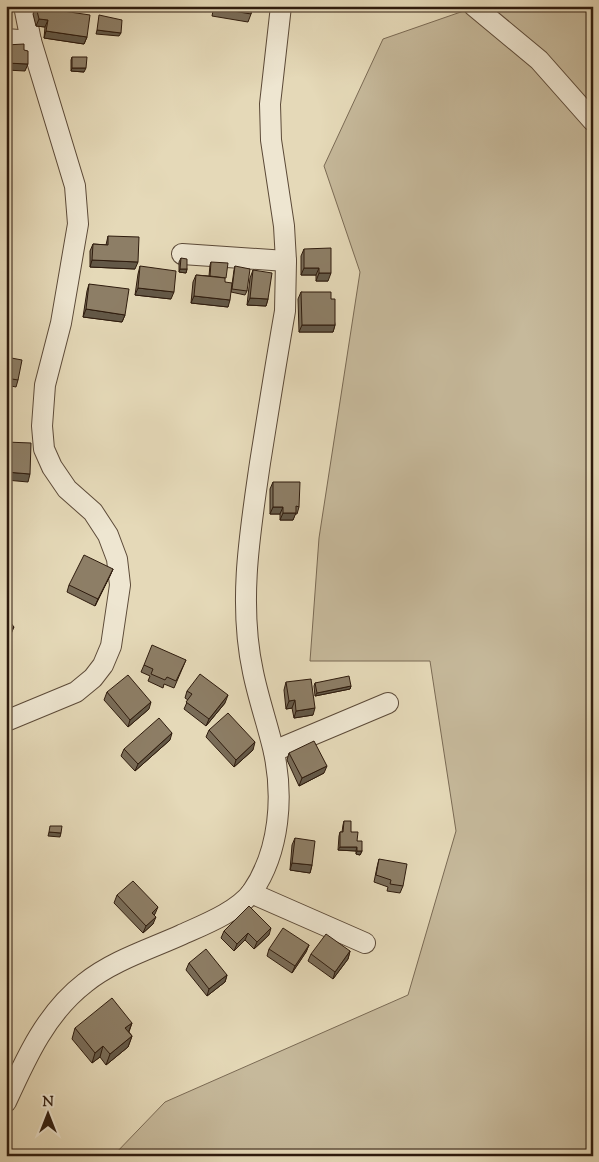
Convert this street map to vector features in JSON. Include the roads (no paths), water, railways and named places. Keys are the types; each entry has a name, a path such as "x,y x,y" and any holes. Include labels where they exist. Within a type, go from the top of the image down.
{"street":[{"path":"6,721 76,692 93,678 103,665 111,646 120,585 117,559 108,535 93,512 67,489 52,467 44,449 42,426 45,385 61,323 78,224 75,186 66,149 31,41 24,6"},
{"path":"6,1102 25,1060 46,1024 64,1002 86,982 116,964 220,918 251,893 274,842 279,815 274,751 253,672 246,623 246,593 250,531 285,311 286,261 284,226 271,140 270,113 280,6"},
{"path":"474,6 539,60 593,121"},
{"path":"6,39 31,41"},
{"path":"182,254 286,261"},
{"path":"274,751 388,703"},
{"path":"251,893 366,943"}]}
